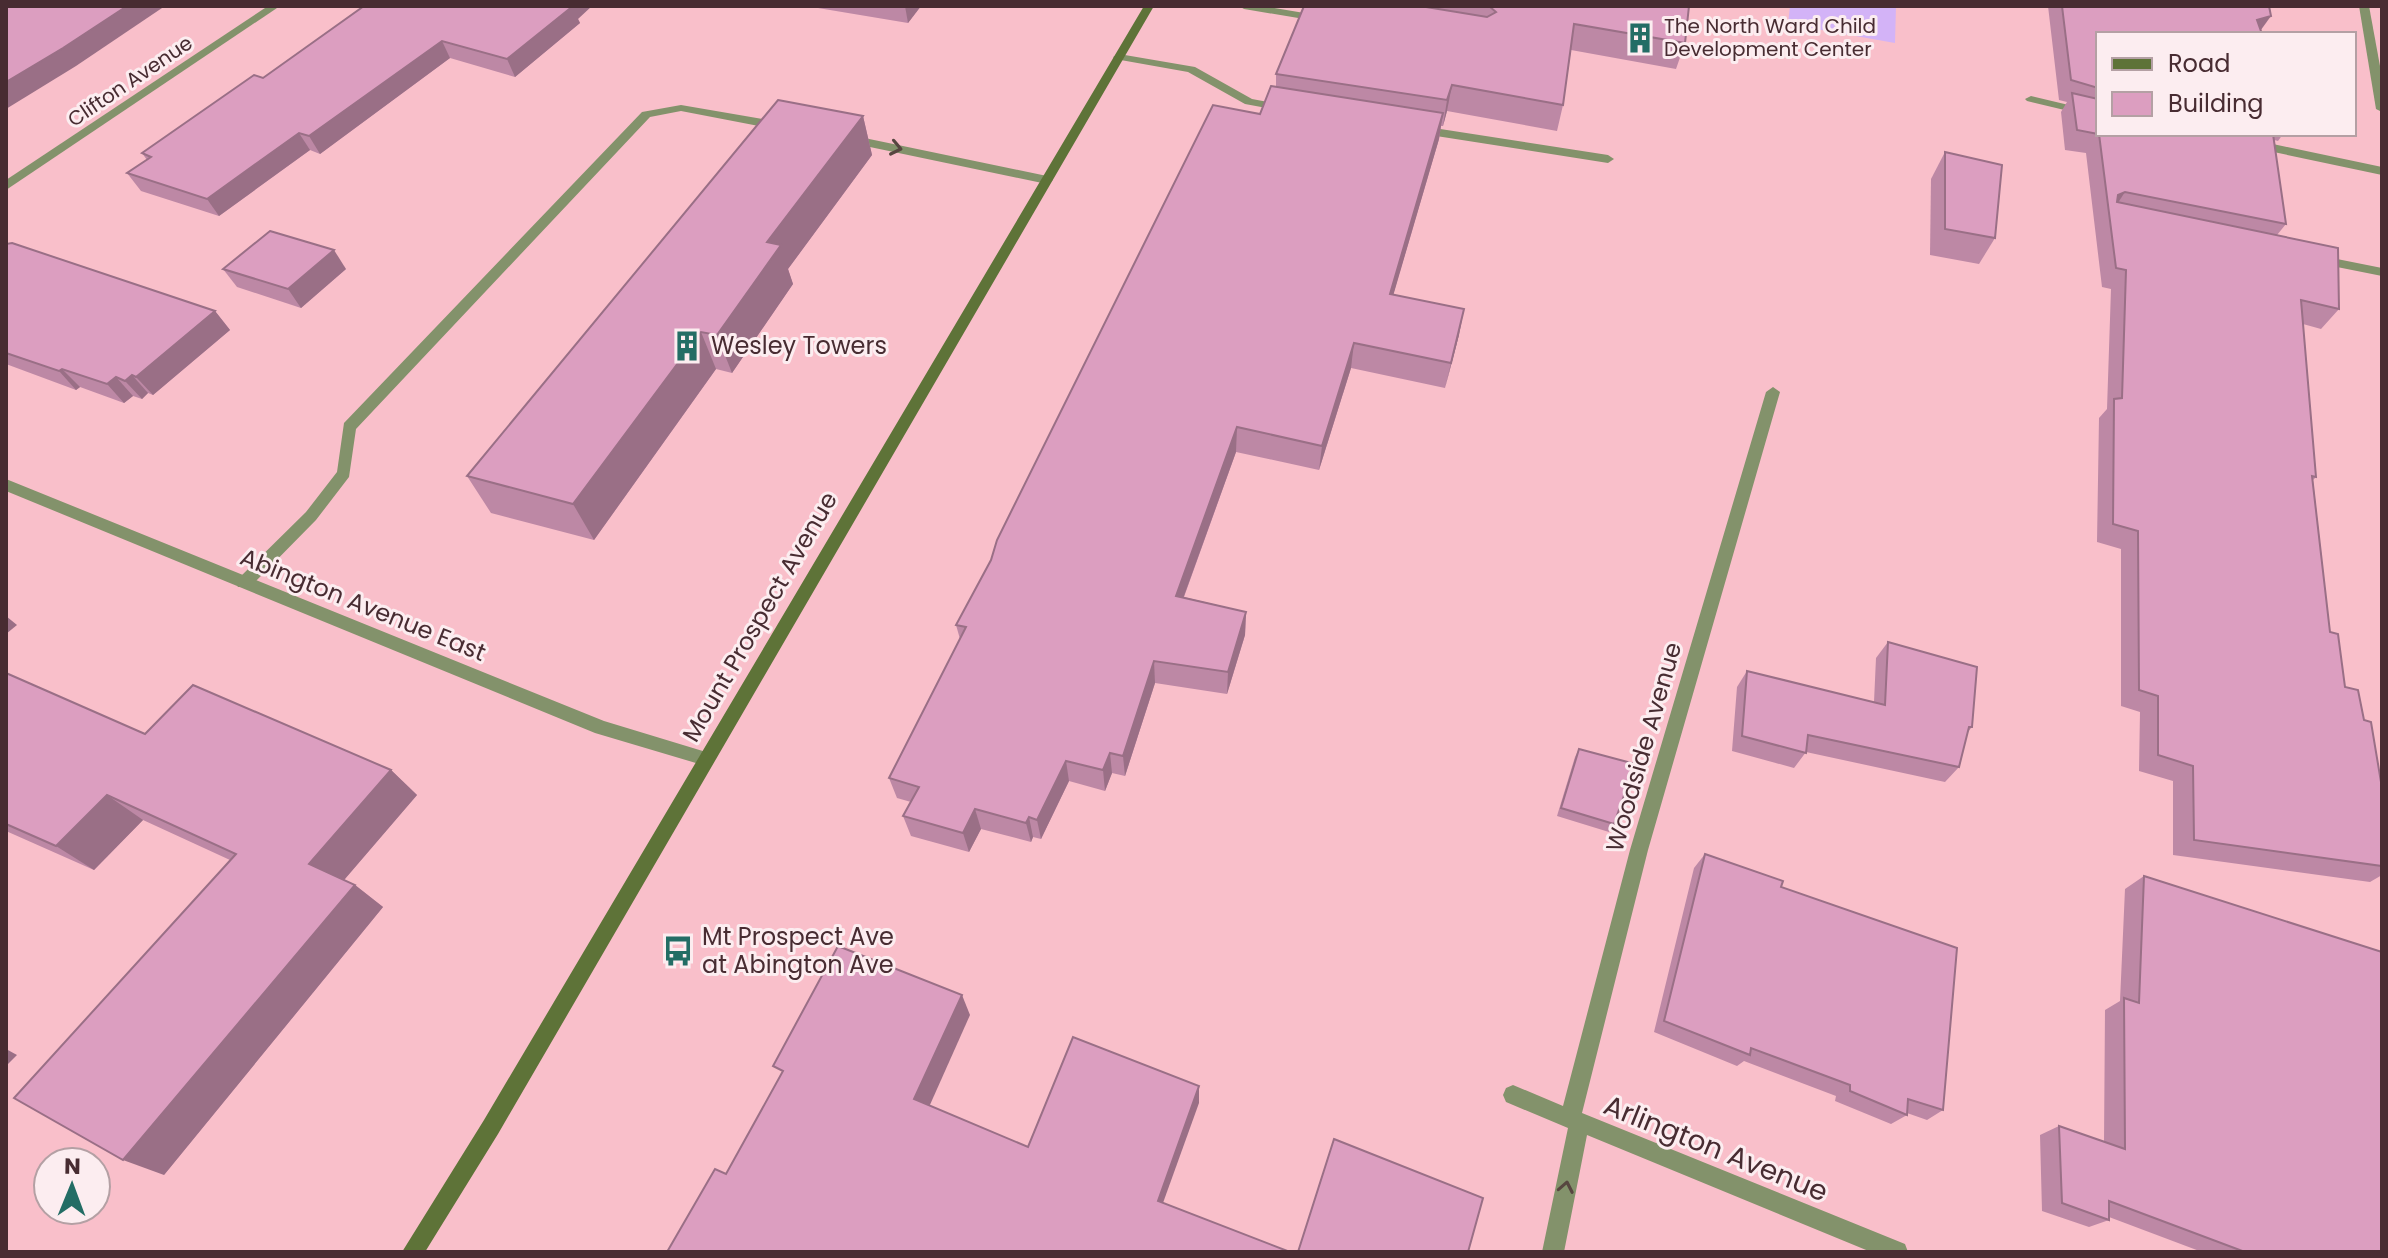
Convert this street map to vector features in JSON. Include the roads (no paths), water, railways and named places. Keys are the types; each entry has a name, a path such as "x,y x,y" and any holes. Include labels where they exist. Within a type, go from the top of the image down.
{"main road":[{"name":"Mount Prospect Avenue","path":"413,1252 491,1127 1149,6"}],"street":[{"name":"Clifton Avenue","path":"6,186 275,6"},
{"path":"1244,6 1330,20"},
{"path":"2364,6 2382,109"},
{"path":"1119,57 1191,69 1249,102 1295,110"},
{"path":"2031,99 2096,115"},
{"path":"244,583 311,516 344,473 349,427 646,114 681,108 788,128"},
{"path":"1405,127 1608,159"},
{"path":"833,136 1047,180"},
{"path":"2237,141 2382,171"},
{"path":"2309,258 2382,272"},
{"name":"Woodside Avenue","path":"1553,1252 1575,1121 1635,863 1773,392"},
{"name":"Abington Avenue East","path":"6,485 601,728 706,759"},
{"name":"Arlington Avenue","path":"1513,1095 1897,1252"}],"place":[{"name":"The North Ward Child Development Center","path":"1640,38"},
{"name":"Wesley Towers","path":"687,346"},
{"name":"Mt Prospect Ave at Abington Ave","path":"678,951"}]}
